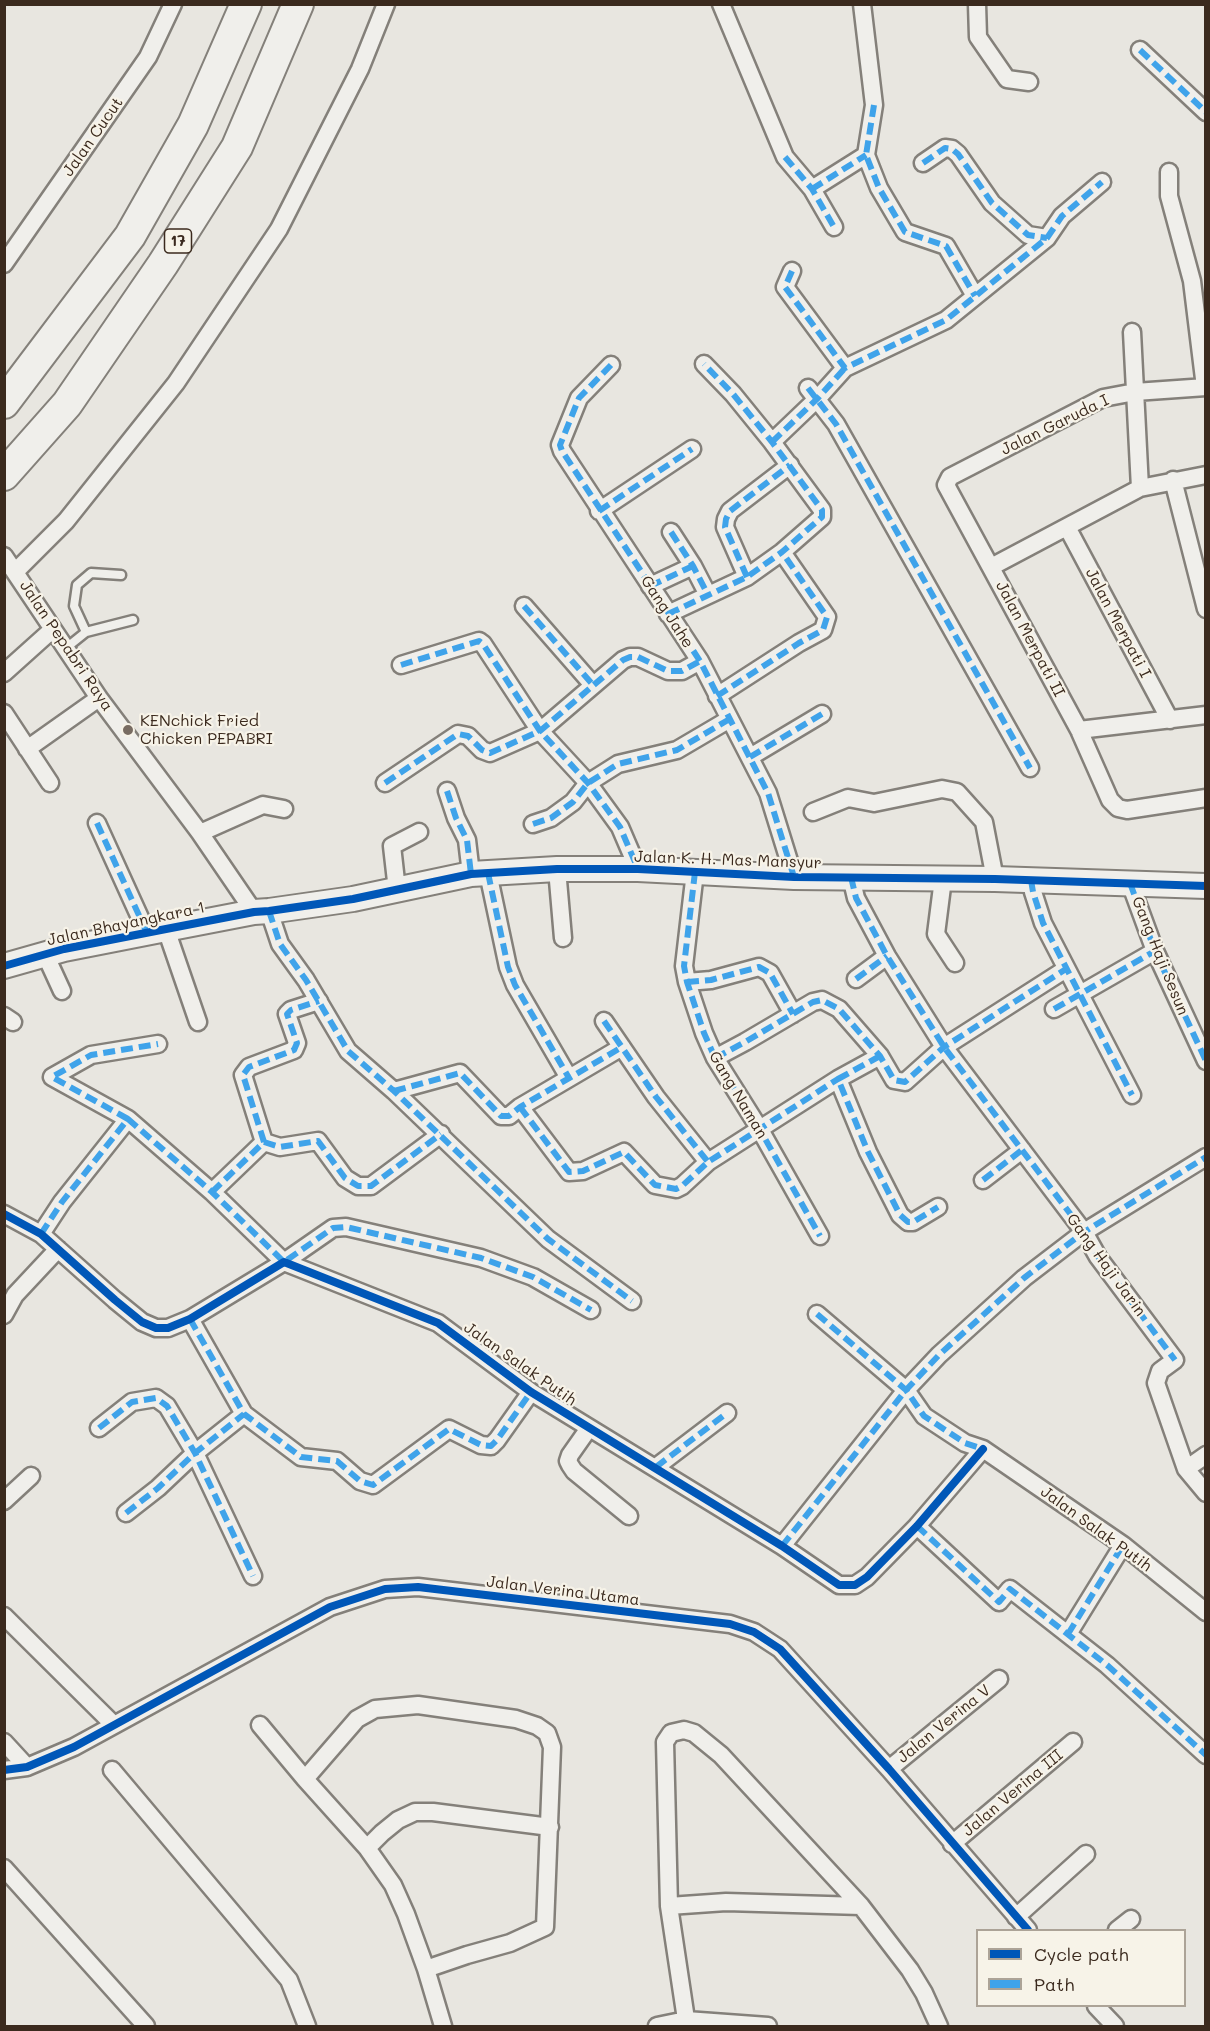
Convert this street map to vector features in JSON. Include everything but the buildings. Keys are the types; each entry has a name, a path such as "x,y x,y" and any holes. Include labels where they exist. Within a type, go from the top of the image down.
{"highway":[{"path":"4,403 130,236 193,125 246,4"},
{"name":"17","path":"13,466 67,405 164,264 237,147 298,4"}],"street":[{"path":"15,572 66,521 176,383 279,229 360,69 386,4"},
{"path":"721,4 785,157 812,189 834,227"},
{"path":"862,4 874,105 866,155 879,188 905,232 946,246 975,296"},
{"path":"976,4 978,37 1007,79 1029,82"},
{"name":"Jalan Cucut","path":"4,264 148,57 169,7"},
{"path":"1140,50 1205,112"},
{"path":"923,163 945,148 952,149 958,154 992,203 1028,235 1047,238"},
{"path":"812,189 866,155"},
{"path":"1169,172 1169,196 1192,281 1205,387"},
{"path":"772,442 813,393 845,368 946,320 1047,238 1062,216 1102,182"},
{"path":"792,271 785,287 845,368"},
{"path":"1132,332 1140,488"},
{"path":"668,614 747,577 782,552 822,517 822,510 790,465 733,394 704,364"},
{"name":"Gang Jahe","path":"611,365 579,398 560,445 600,511 700,661 768,793 794,877"},
{"name":"Jalan Garuda I","path":"947,481 950,477 1103,398 1135,392 1205,387"},
{"path":"813,393 836,424 1030,768"},
{"path":"600,511 692,449"},
{"path":"747,577 725,526 726,519 730,511 790,465"},
{"path":"991,567 1140,488 1206,475"},
{"path":"1173,480 1206,609"},
{"name":"Jalan Merpati II","path":"947,481 946,485 1079,730 1110,800 1118,808 1127,810 1206,798"},
{"name":"Jalan Merpati I","path":"1067,527 1170,720"},
{"path":"670,532 693,566 708,595"},
{"path":"717,696 823,630 827,617 782,552"},
{"name":"Jalan Pepabri Raya","path":"4,556 99,698 262,911 280,944 319,1001 348,1051 441,1134 548,1239 632,1301"},
{"path":"650,586 693,566"},
{"path":"524,606 593,685"},
{"path":"4,673 53,630"},
{"path":"401,665 479,641 487,648 540,731 588,783 620,827 638,869"},
{"path":"385,783 458,734 468,736 482,750 490,753 540,731 623,660 630,657 638,657 668,671 682,671 700,661"},
{"path":"27,749 99,698"},
{"path":"4,713 50,783"},
{"path":"750,757 822,714"},
{"path":"1079,730 1206,715"},
{"path":"533,824 551,818 573,802 588,783 618,764 676,750 729,720"},
{"path":"813,812 848,798 874,803 942,789 957,792 984,822 995,879"},
{"path":"447,790 479,873 515,985 569,1078"},
{"path":"200,832 263,805 284,809"},
{"path":"97,823 156,931 198,1022"},
{"path":"397,890 392,846 419,832"},
{"path":"557,869 563,938"},
{"name":"Jalan K. H. Mas Mansyur","path":"262,911 397,890 479,873 557,869 638,869 794,877 995,879 1206,886"},
{"name":"Gang Naman","path":"695,872 684,966 704,1034 715,1058 759,1128 820,1236"},
{"name":"Gang Haji Jarin","path":"851,877 856,898 887,956 944,1047 1084,1232 1098,1257 1175,1360 1160,1371 1156,1383 1186,1469 1206,1493"},
{"path":"943,879 936,934 955,963"},
{"path":"1032,880 1033,892 1043,923 1132,1095"},
{"name":"Gang Haji Sesun","path":"1130,883 1155,951 1206,1061"},
{"name":"Jalan Bhayangkara 1","path":"4,966 45,954 262,911"},
{"path":"1054,1009 1155,951"},
{"path":"45,954 62,991"},
{"path":"855,979 887,956"},
{"path":"687,982 711,980 759,966 770,973 793,1014"},
{"path":"715,1058 813,1002 822,1000 839,1009 880,1056 894,1080 902,1082 944,1047 1065,969"},
{"path":"264,1142 243,1075 249,1067 294,1050 297,1043 287,1014 291,1010 319,1001"},
{"path":"604,1021 656,1097 708,1162"},
{"path":"158,1044 91,1055 52,1077 128,1119 212,1192 284,1262"},
{"path":"394,1091 460,1073 501,1116 509,1116 520,1107 622,1047"},
{"path":"520,1107 569,1172 583,1171 624,1152 655,1185 676,1189 708,1162 759,1128 880,1056"},
{"path":"838,1079 876,1170 900,1215 908,1222 914,1222 938,1207"},
{"path":"41,1234 62,1202 128,1119"},
{"path":"264,1142 280,1147 318,1141 345,1178 358,1186 371,1186 441,1134"},
{"path":"212,1192 264,1142"},
{"path":"983,1180 1022,1150"},
{"path":"782,1546 906,1390 939,1355 1024,1278 1084,1232 1206,1157"},
{"path":"4,1214 41,1234 142,1322 156,1328 168,1328 190,1319 284,1262 333,1228 346,1227 481,1258 533,1277 591,1310"},
{"path":"4,1315 15,1295 58,1249"},
{"name":"Jalan Salak Putih","path":"284,1262 438,1323 531,1392 656,1467 782,1546 839,1585 855,1585 867,1576 917,1526 983,1449"},
{"name":"Jalan Salak Putih","path":"817,1314 906,1390 924,1416 965,1443 983,1449 1123,1545 1206,1612"},
{"path":"190,1319 244,1414 301,1457 338,1461 360,1481 373,1485 449,1429 481,1445 491,1446 531,1392"},
{"path":"99,1428 132,1401 156,1398 167,1406 195,1453 253,1576"},
{"path":"656,1467 727,1413"},
{"path":"126,1513 244,1414"},
{"path":"589,1428 568,1461 574,1471 628,1516"},
{"path":"1186,1469 1206,1455"},
{"path":"4,1501 31,1476"},
{"path":"917,1526 999,1602 1010,1589 1107,1665 1205,1753"},
{"path":"1068,1634 1123,1545"},
{"name":"Jalan Verina Utama","path":"4,1770 27,1767 74,1747 330,1607 385,1589 418,1587 729,1624 753,1632 780,1649 889,1769 1027,1929"},
{"path":"4,1616 114,1725"},
{"name":"Jalan Verina V","path":"889,1769 999,1679"},
{"path":"304,1779 357,1719 375,1709 418,1705 516,1719 537,1726 547,1733 552,1747 545,1927 510,1943 426,1969"},
{"path":"260,1725 304,1779 367,1848 393,1886 426,1969 443,2026"},
{"path":"687,2023 669,1906 665,1742 671,1733 684,1730 694,1733 721,1755 861,1906 915,1978 939,2026"},
{"path":"4,1742 27,1767"},
{"name":"Jalan Verina III","path":"952,1844 1073,1742"},
{"path":"112,1770 288,1980 307,2026"},
{"path":"367,1848 398,1820 415,1812 434,1812 550,1827"},
{"path":"1016,1917 1086,1854"},
{"path":"4,1868 146,2026"},
{"path":"669,1906 726,1902 861,1906"},
{"path":"1118,1929 1131,1919"},
{"path":"1096,2007 1114,2026"},
{"path":"657,2026 687,2023 768,2026"}],"lane":[{"path":"86,632 74,606 77,585 91,573 121,575"},
{"path":"66,648 86,632 133,620"}],"marked path":[{"path":"1140,50 1206,112"},
{"path":"874,105 866,155 879,188 905,232 946,246 975,296"},
{"path":"923,163 945,148 952,149 958,154 992,203 1028,235 1047,238"},
{"path":"812,189 866,155"},
{"path":"785,157 812,189 834,227"},
{"path":"792,271 785,287 845,368 946,320 1047,238 1062,216 1102,182"},
{"path":"668,614 747,577 782,552 822,517 822,510 772,442 733,394 704,364"},
{"path":"611,365 579,398 560,445 562,451 700,661 768,793 794,877"},
{"path":"772,442 818,398 845,368"},
{"path":"808,388 836,424 1030,768"},
{"path":"599,511 692,449"},
{"path":"747,577 725,527 726,519 730,511 790,465"},
{"path":"671,532 708,595"},
{"path":"717,696 823,630 827,617 782,552"},
{"path":"650,586 693,566"},
{"path":"524,606 593,685"},
{"path":"401,665 479,641 483,644 540,731 588,783 620,827 638,869"},
{"path":"385,783 458,734 468,736 482,750 490,753 540,731 623,660 630,657 638,657 668,671 682,671 700,661"},
{"path":"750,757 822,714"},
{"path":"533,824 551,818 573,802 588,783 618,764 677,750 728,720"},
{"path":"447,791 456,818 467,840 471,874"},
{"path":"97,823 147,933"},
{"path":"695,872 684,966 704,1033 715,1058 759,1128 820,1236"},
{"path":"488,873 508,967 515,985 569,1078"},
{"path":"851,877 856,898 887,956 944,1047 1084,1232 1098,1257 1175,1360"},
{"path":"1031,880 1043,923 1132,1095"},
{"path":"1130,883 1155,951 1206,1061"},
{"path":"269,911 280,944 306,980 348,1051 394,1091 548,1239 632,1301"},
{"path":"1054,1009 1155,951"},
{"path":"856,979 887,956"},
{"path":"687,982 711,980 759,967 770,973 793,1014"},
{"path":"715,1058 813,1002 822,1000 839,1009 880,1056 894,1080 905,1082 944,1047 1066,969"},
{"path":"264,1142 243,1075 249,1067 294,1050 297,1043 287,1014 291,1010 319,1001"},
{"path":"604,1021 656,1097 708,1162"},
{"path":"128,1119 52,1077 91,1055 158,1044"},
{"path":"394,1091 460,1073 501,1116 509,1116 520,1107 622,1047"},
{"path":"880,1056 838,1079 868,1152 900,1215 908,1222 913,1222 938,1207"},
{"path":"520,1107 569,1172 583,1171 624,1152 655,1185 676,1189 708,1162 838,1079"},
{"path":"41,1234 62,1202 128,1119 212,1192 284,1262 333,1228 346,1227 481,1258 533,1277 591,1310"},
{"path":"212,1192 264,1142 280,1147 318,1141 345,1178 358,1186 371,1186 441,1134"},
{"path":"983,1180 1022,1150"},
{"path":"782,1546 906,1390 939,1355 1024,1278 1084,1232 1206,1157"},
{"path":"817,1314 906,1390 924,1416 965,1443 983,1449"},
{"path":"190,1319 244,1414 301,1457 337,1461 360,1481 373,1485 449,1429 481,1445 491,1446 531,1392"},
{"path":"99,1428 132,1402 156,1398 167,1406 195,1453 253,1576"},
{"path":"656,1467 727,1413"},
{"path":"126,1513 244,1414"},
{"path":"917,1526 999,1602 1010,1589 1107,1665 1206,1755"},
{"path":"1068,1634 1123,1545"}],"cycle path":[{"path":"4,966 64,949 254,912 353,899 471,874 557,869 638,869 794,877 995,879 1206,886"},
{"path":"4,1214 41,1234 115,1300 142,1322 156,1328 168,1328 190,1319 284,1262 438,1323 531,1392 782,1546 839,1585 855,1585 867,1577 917,1526 983,1449"},
{"path":"4,1770 27,1767 74,1747 330,1607 385,1589 418,1587 730,1624 754,1632 780,1649 889,1769 1027,1929"}],"place":[{"name":"KENchick Fried Chicken PEPABRI","path":"128,730"}]}
